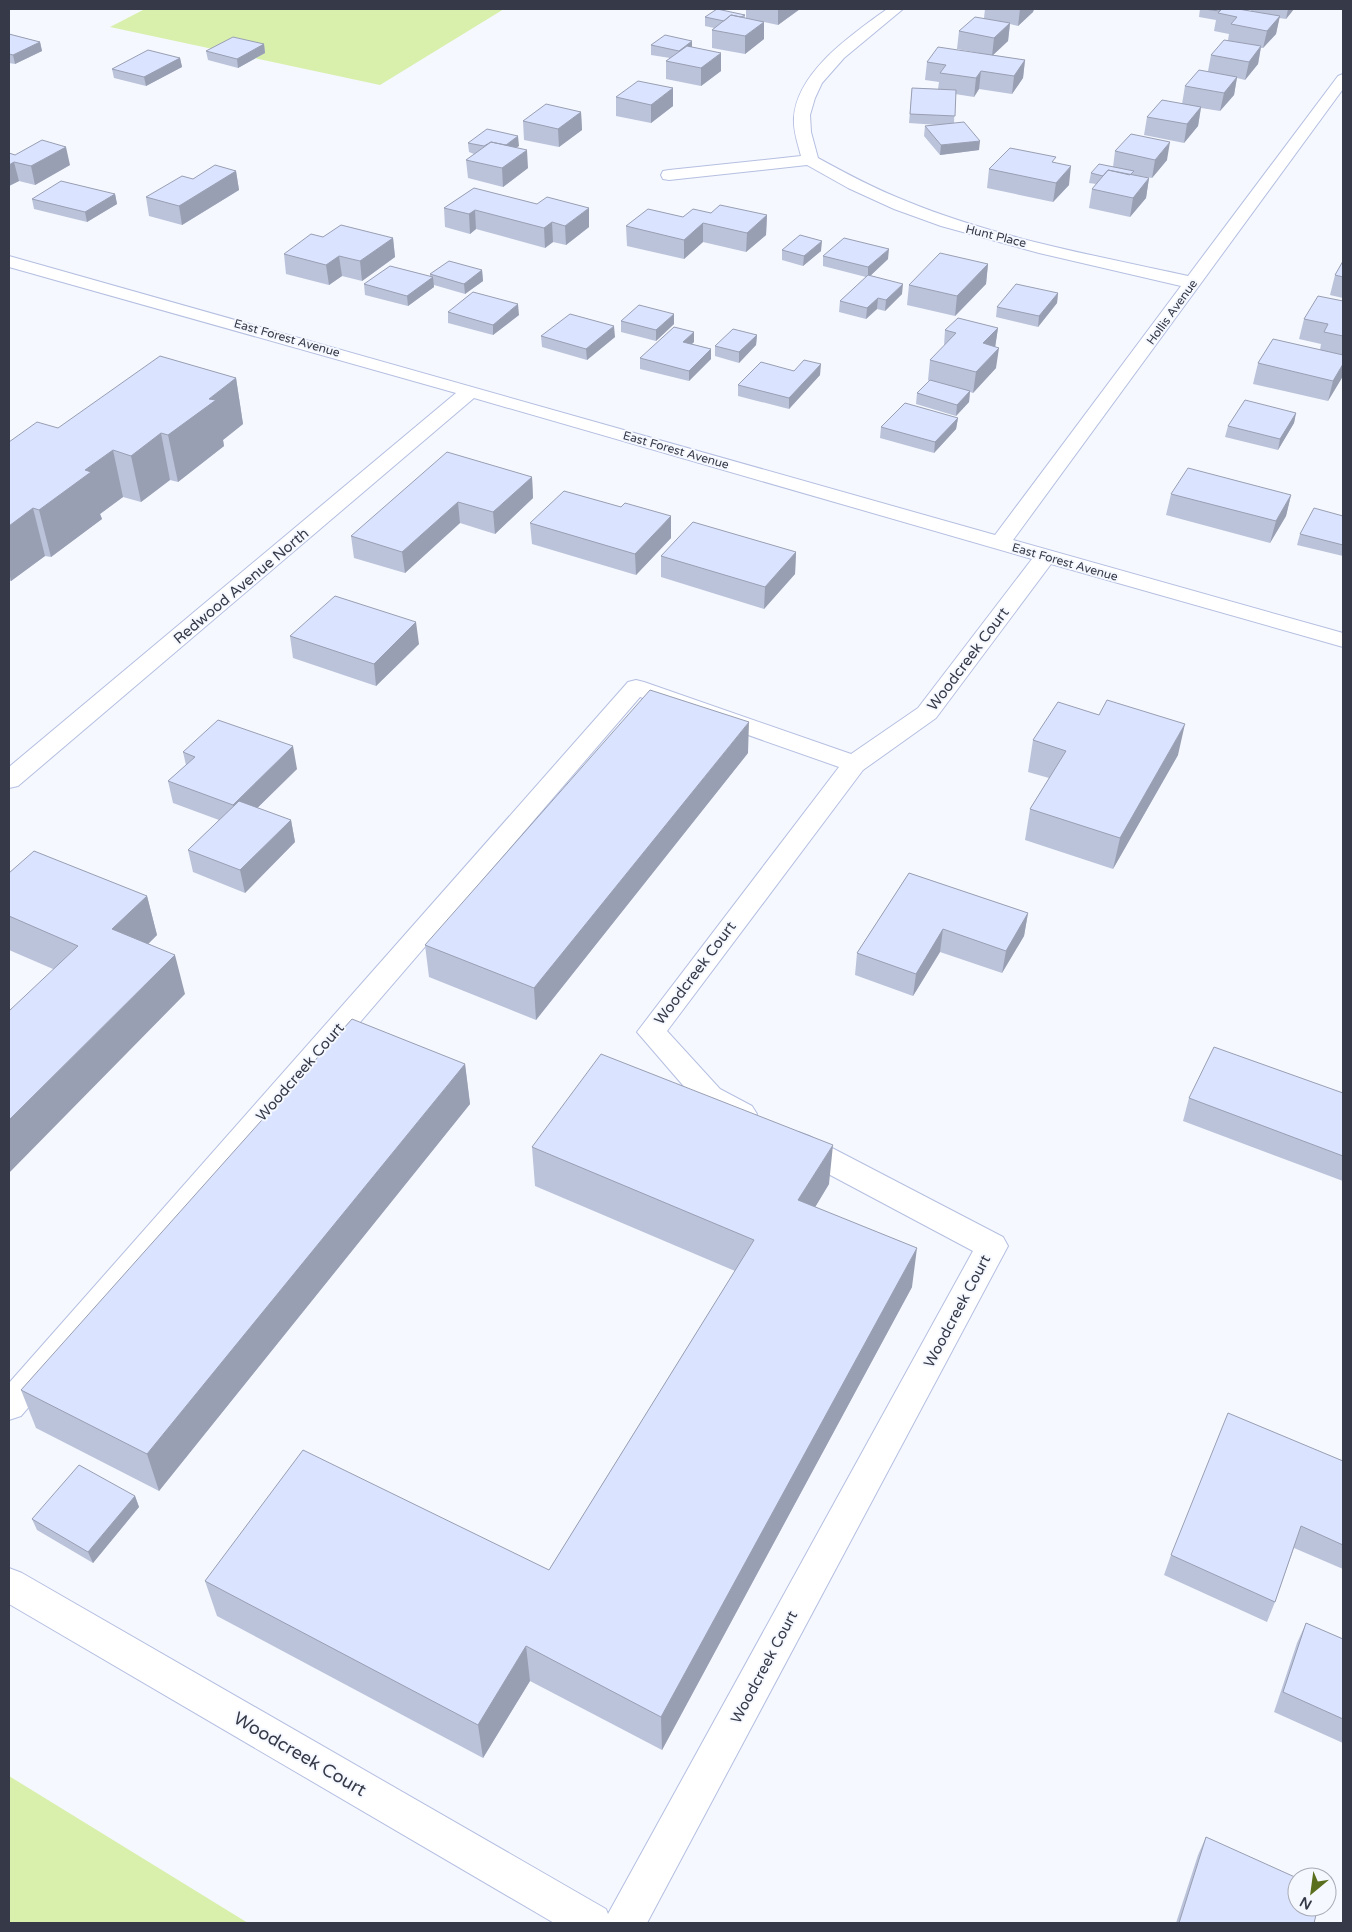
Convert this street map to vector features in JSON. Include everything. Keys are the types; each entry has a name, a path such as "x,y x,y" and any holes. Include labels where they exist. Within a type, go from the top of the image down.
{"street":[{"path":"669,175 810,160 801,117 812,83 843,51 896,9"},
{"name":"Hollis Avenue","path":"999,544 1343,79"},
{"name":"Hunt Place","path":"810,160 844,182 964,229 1193,283"},
{"name":"East Forest Avenue","path":"9,261 471,391 999,544 1343,640"},
{"name":"Redwood Avenue North","path":"9,780 471,391"},
{"name":"Woodcreek Court","path":"625,1923 992,1246 710,1098 651,1032 854,764 927,713 1045,557"},
{"name":"Woodcreek Court","path":"9,1406 636,687 854,764"},
{"name":"Woodcreek Court","path":"9,1584 592,1923"}],"green space":[{"path":"145,9 504,9 380,85 110,27"},
{"path":"9,1776 248,1923 9,1923"}],"building":[{"path":"717,9 745,15 741,17 731,15 724,21 705,17"},
{"path":"1204,9 1222,9 1219,11"},
{"path":"1222,9 1238,9 1280,16 1267,31 1231,24 1237,17 1218,13"},
{"path":"731,15 764,22 745,36 712,30"},
{"path":"975,17 1010,23 994,38 959,31"},
{"path":"9,34 40,42 13,55 9,54"},
{"path":"665,35 692,41 679,51 651,45"},
{"path":"233,37 264,44 237,59 206,51"},
{"path":"1224,40 1261,46 1249,62 1211,55"},
{"path":"687,46 721,53 701,68 666,61"},
{"path":"938,47 1025,60 1014,76 981,71 976,78 940,73 946,65 927,62"},
{"path":"148,50 180,58 144,77 112,69"},
{"path":"1199,70 1237,77 1224,93 1185,86"},
{"path":"638,81 673,88 651,105 616,97"},
{"path":"912,88 956,90 955,116 910,114"},
{"path":"1162,100 1201,107 1187,124 1147,117"},
{"path":"546,104 581,112 558,129 523,121"},
{"path":"964,122 980,141 941,145 925,126"},
{"path":"487,129 518,136 506,145 491,142 484,146 468,143"},
{"path":"1131,134 1170,142 1155,160 1115,151"},
{"path":"42,140 66,147 31,166 14,162 9,165 9,153 15,155"},
{"path":"491,142 527,150 502,168 466,160"},
{"path":"1010,148 1056,157 1052,162 1071,166 1056,183 989,169"},
{"path":"1099,164 1134,171 1130,175 1108,170 1103,176 1091,173"},
{"path":"215,165 236,171 179,206 146,197 182,176 193,179"},
{"path":"1108,170 1149,178 1133,198 1092,189"},
{"path":"61,181 115,194 85,212 32,199"},
{"path":"474,188 537,204 547,197 589,208 565,226 552,222 544,228 475,210 469,214 444,208"},
{"path":"720,205 767,215 747,233 703,223 684,240 626,226 648,209 683,217 693,209 711,213"},
{"path":"341,225 393,238 360,261 339,256 326,265 284,254 311,234 323,237"},
{"path":"800,235 822,241 804,256 782,250"},
{"path":"844,238 889,249 868,267 823,256"},
{"path":"940,253 988,264 957,296 909,285"},
{"path":"449,261 482,270 464,284 430,274"},
{"path":"1343,261 1343,277 1335,275"},
{"path":"390,266 433,277 407,296 364,284"},
{"path":"868,275 903,284 886,300 878,298 867,308 840,301"},
{"path":"1016,284 1058,293 1039,316 997,307"},
{"path":"473,292 518,304 493,325 448,312"},
{"path":"1318,296 1343,301 1343,336 1324,332 1328,324 1304,319"},
{"path":"639,305 674,314 656,330 621,321"},
{"path":"570,314 614,326 586,349 541,336"},
{"path":"958,318 998,328 983,343 999,348 976,372 930,360 956,333 945,330"},
{"path":"674,327 694,332 683,342 711,349 689,371 640,358"},
{"path":"733,329 757,335 739,352 715,346"},
{"path":"1273,339 1343,355 1343,364 1333,381 1258,363"},
{"path":"160,356 236,378 209,399 216,400 168,435 161,433 131,456 113,450 85,470 91,472 39,510 33,508 9,526 9,442 37,422 58,428"},
{"path":"804,360 821,364 789,398 738,385 761,362 794,371"},
{"path":"930,380 970,391 957,405 917,393"},
{"path":"1245,400 1296,413 1280,439 1228,426"},
{"path":"905,403 958,418 935,442 881,427"},
{"path":"447,452 532,477 493,512 458,502 402,552 351,536"},
{"path":"1188,468 1291,495 1276,521 1171,494"},
{"path":"564,491 621,507 625,503 671,516 635,554 530,523"},
{"path":"1314,508 1343,516 1343,545 1300,534"},
{"path":"693,522 796,552 765,587 661,556"},
{"path":"335,596 416,622 374,664 290,636"},
{"path":"650,690 749,722 534,988 425,945"},
{"path":"1107,700 1185,724 1120,838 1030,809 1066,751 1033,740 1058,702 1099,715"},
{"path":"218,720 293,746 233,805 168,781 195,757 183,752"},
{"path":"239,801 291,820 240,870 188,850"},
{"path":"34,851 147,896 112,929 175,955 9,1120 9,1011 78,946 9,916 9,873"},
{"path":"909,873 1028,913 1006,951 943,929 916,974 857,953"},
{"path":"352,1019 465,1064 147,1454 21,1390"},
{"path":"1214,1047 1343,1093 1343,1156 1189,1098"},
{"path":"601,1054 833,1145 798,1200 917,1248 661,1717 526,1646 478,1725 205,1581 303,1450 549,1570 754,1240 532,1147"},
{"path":"1228,1413 1343,1461 1343,1545 1301,1526 1275,1602 1171,1555"},
{"path":"79,1465 135,1496 88,1552 32,1519"},
{"path":"1306,1623 1343,1639 1343,1719 1283,1692"},
{"path":"1206,1837 1287,1873 1287,1917 1316,1917 1314,1923 1179,1923"}]}
